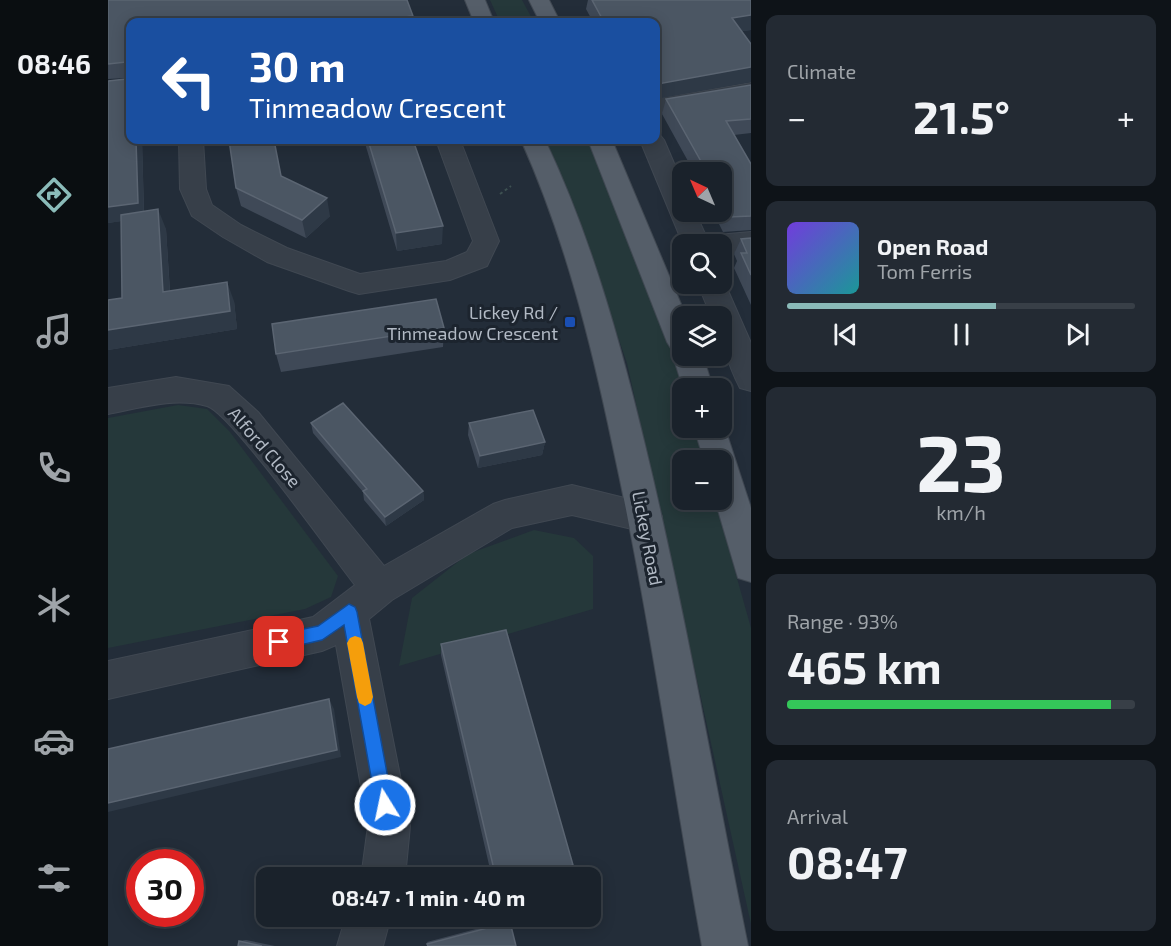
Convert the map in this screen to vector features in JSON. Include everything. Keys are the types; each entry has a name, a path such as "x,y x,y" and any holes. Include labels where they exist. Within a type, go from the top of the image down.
{"main road":[{"path":"474,0 482,18"},
{"path":"539,0 548,18"},
{"name":"Lickey Road","path":"535,144 565,213 614,377 645,517 725,946"},
{"path":"602,144 672,317"},
{"path":"732,500 751,566"}],"street":[{"path":"660,105 751,90"},
{"path":"191,144 193,189 201,210 232,231 277,255 359,284 450,270 477,259 486,241 450,144"},
{"path":"654,144 692,234"},
{"path":"732,242 751,241"},
{"path":"716,294 751,379"},
{"name":"Alford Close","path":"108,401 176,389 218,395 248,421 364,600"},
{"path":"108,680 322,633 364,600 505,515 572,500 645,517"},
{"path":"364,600 388,826 383,867"},
{"path":"360,946 366,927"}],"shaded area":[{"path":"490,0 522,0 532,18 498,18"},
{"path":"548,144 592,144 672,346 672,366 678,366 681,378 672,378 672,438 698,438 701,450 672,450 672,510 718,510 751,628 751,924 627,363 570,198"},
{"path":"178,405 207,409 230,432 338,576 331,597 305,609 108,648 108,418"},
{"path":"534,530 574,538 593,556 593,609 399,666 412,598 468,554"}],"building":[{"path":"108,0 407,0 413,16 395,18 126,18 126,62 108,64"},
{"path":"592,0 751,0 751,15 732,18 751,44 751,67 660,84 660,18 602,18"},
{"path":"126,79 126,144 136,144 138,203 108,207 108,81"},
{"path":"751,85 751,119 726,121 751,164 751,216 732,217 732,162 701,162 666,99"},
{"path":"230,144 275,144 281,176 327,198 302,220 236,188"},
{"path":"369,144 414,144 443,226 396,233"},
{"path":"158,209 163,292 227,282 230,311 108,330 108,300 122,298 121,215"},
{"path":"751,238 751,275 741,253 747,253 741,239"},
{"path":"436,299 444,328 276,354 272,324"},
{"path":"343,403 423,491 385,517 363,491 367,489 311,423"},
{"path":"533,410 545,442 480,456 469,423"},
{"path":"506,630 573,865 565,867 493,867 441,644"},
{"path":"329,699 337,750 108,803 108,749"},
{"path":"491,927 511,927 516,946 428,946 427,944"},
{"path":"239,941 262,946 238,946"}],"slow traffic":[{"path":"355,643 365,697"}],"place":[{"name":"Lickey Rd / Tinmeadow Crescent","path":"570,322"}],"route":[{"path":"279,642 322,633 349,612 385,805"}]}
